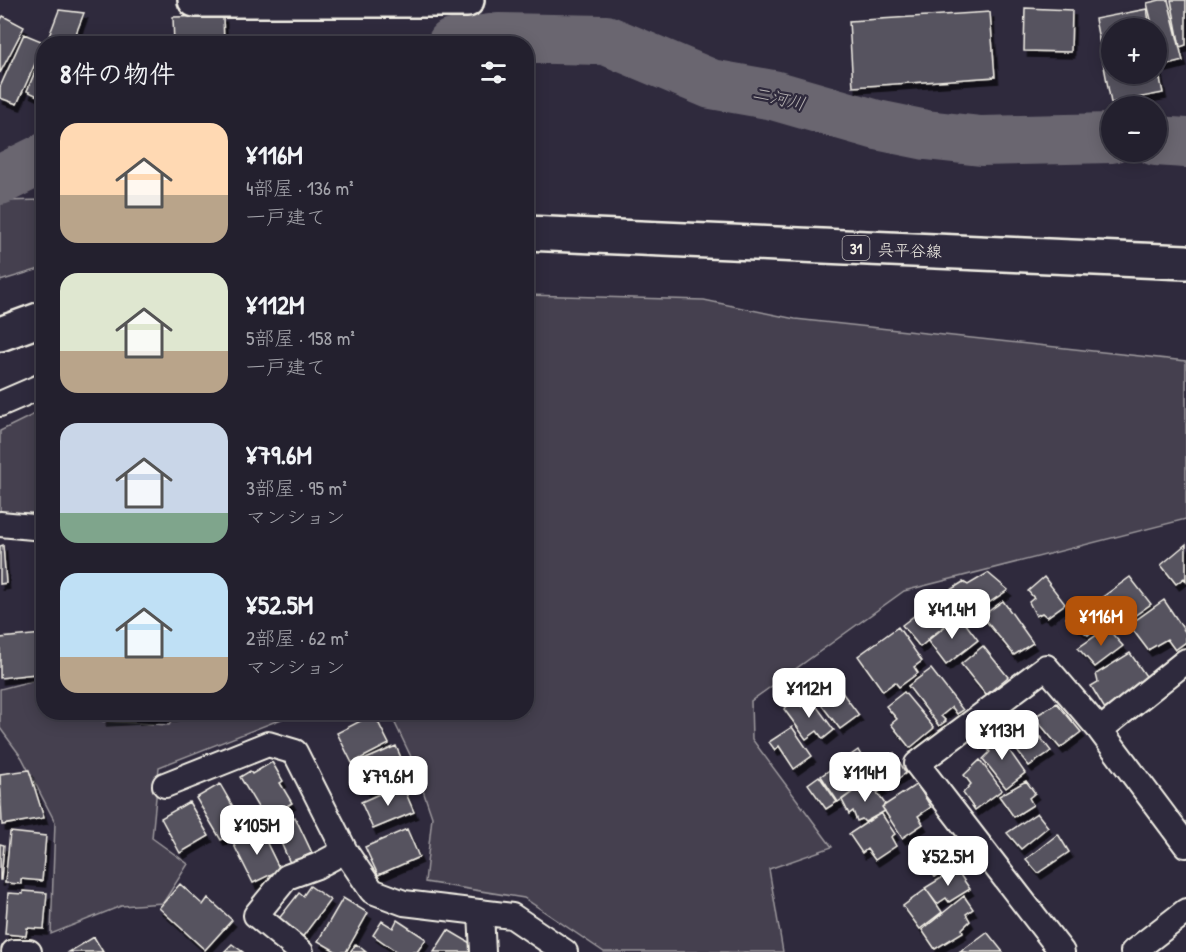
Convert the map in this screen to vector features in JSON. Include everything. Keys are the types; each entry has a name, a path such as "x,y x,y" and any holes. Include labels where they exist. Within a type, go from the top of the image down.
{"main road":[{"path":"195,0 467,0"},
{"name":"呉平谷線","path":"534,233 1186,262"},
{"path":"0,334 36,321"}],"street":[{"path":"0,404 36,388"},
{"path":"0,525 36,527"},
{"path":"1100,730 1186,661"},
{"path":"1062,952 917,764 1047,667 1100,730 1186,845"},
{"path":"165,785 268,744 295,752 345,852 372,891 404,903 512,916 566,952"},
{"path":"301,952 256,915 287,877 345,852"},
{"path":"1133,952 1186,911"},
{"path":"481,913 483,952"},
{"path":"14,952 26,950 29,952"}],"shaded area":[{"path":"36,200 36,270 0,281 0,201"},
{"path":"534,295 704,300 795,319 1186,361 1186,519 904,591 751,701 752,739 832,847 769,869 783,952 604,952 524,898 425,882 432,817 413,761 393,720 534,720"},
{"path":"36,413 36,513 0,513 0,431"},
{"path":"36,680 36,720 103,720 169,725 173,720 279,720 159,767 152,838 188,864 163,903 121,906 51,934 55,822 22,758 0,728 0,689"}],"building":[{"path":"1168,0 1183,61 1167,65 1167,18 1151,18 1147,3"},
{"path":"1171,0 1186,0 1186,45 1180,47"},
{"path":"1025,8 1072,10 1071,52 1024,51"},
{"path":"1147,9 1148,18 1101,18 1101,50 1095,19"},
{"path":"59,10 84,13 75,36 49,36"},
{"path":"990,12 995,77 853,87 849,21"},
{"path":"3,16 24,27 0,73 0,21"},
{"path":"223,16 224,36 174,36 173,17"},
{"path":"24,34 36,39 36,62 17,104 0,98 0,87"},
{"path":"36,69 36,95 27,91"},
{"path":"1107,84 1161,84 1163,93 1147,96 1110,96"},
{"path":"1186,544 1186,581 1184,578 1176,584 1161,565"},
{"path":"3,545 6,583 0,584 0,546"},
{"path":"988,573 1008,590 990,602 987,599 984,602 987,607 978,616 973,608 966,614 947,592 963,582 968,585"},
{"path":"1044,577 1065,604 1047,617 1042,613 1036,616 1029,602 1034,598 1028,591"},
{"path":"1130,577 1151,604 1120,626 1100,599"},
{"path":"941,592 959,615 920,647 902,625 919,612 922,616 929,610 925,604"},
{"path":"1084,599 1104,621 1088,635 1066,618"},
{"path":"1164,600 1186,633 1186,642 1175,650 1167,639 1148,650 1129,625"},
{"path":"1003,601 1033,643 1014,655 982,616"},
{"path":"959,615 978,640 946,665 927,640"},
{"path":"898,627 922,661 914,667 918,673 899,687 895,682 883,691 858,656"},
{"path":"1107,628 1123,646 1095,667 1078,648"},
{"path":"36,635 36,674 0,678 0,638"},
{"path":"983,646 1008,677 986,695 961,664"},
{"path":"1130,653 1148,679 1105,709 1091,686 1098,682 1096,674"},
{"path":"931,669 963,710 957,714 952,707 941,716 946,721 939,726 908,686"},
{"path":"835,683 859,715 840,729 816,698"},
{"path":"904,692 934,728 910,748 891,724 897,719 886,706"},
{"path":"796,699 802,707 812,700 834,730 823,739 817,731 806,739 784,709"},
{"path":"1057,703 1081,732 1060,748 1034,717"},
{"path":"362,720 377,720 389,744 352,763 337,733"},
{"path":"1028,721 1051,751 1029,766 1007,738"},
{"path":"792,727 812,756 794,769 779,746 775,750 769,742"},
{"path":"995,730 1025,773 1006,788 983,759 990,752 983,741"},
{"path":"396,746 408,774 367,792 355,764"},
{"path":"858,750 873,777 838,802 821,776"},
{"path":"894,753 906,773 886,787 873,772"},
{"path":"980,760 1002,790 975,810 963,793 971,784 964,775"},
{"path":"272,762 283,781 280,783 292,803 265,819 240,777 250,771 252,774"},
{"path":"29,770 44,818 2,825 0,774"},
{"path":"819,776 837,802 826,809 808,784"},
{"path":"878,781 883,789 877,793 885,804 882,807 885,811 865,822 862,819 857,821 853,811 849,814 842,800 858,788 861,792"},
{"path":"1026,781 1035,793 1029,798 1033,805 1014,817 999,796"},
{"path":"220,784 244,826 221,840 196,798"},
{"path":"402,784 414,812 373,829 361,802"},
{"path":"917,784 931,807 918,816 923,824 902,838 882,807"},
{"path":"189,802 209,836 180,853 161,818"},
{"path":"881,813 895,834 891,837 896,846 875,860 867,849 862,853 849,834"},
{"path":"1037,813 1048,827 1021,849 1007,833"},
{"path":"295,817 312,853 290,863 274,827"},
{"path":"260,829 280,870 253,883 233,843"},
{"path":"407,829 419,857 378,875 365,847"},
{"path":"10,832 46,836 42,881 21,879 21,884 5,883"},
{"path":"1058,834 1069,852 1038,873 1026,859"},
{"path":"936,843 938,847 944,843 956,862 935,877 919,855"},
{"path":"0,844 4,845 1,880 0,880"},
{"path":"956,869 970,889 949,902 946,898 937,904 925,888"},
{"path":"180,884 203,905 208,898 232,920 205,950 159,908"},
{"path":"310,886 330,900 301,939 277,921 299,893 303,896"},
{"path":"926,889 942,912 920,929 903,906"},
{"path":"23,891 47,893 44,929 27,928 26,936 5,934 8,893 23,894"},
{"path":"964,896 973,909 966,914 970,921 962,929 963,932 935,949 922,930"},
{"path":"343,898 368,913 346,952 337,952 318,941"},
{"path":"397,920 426,939 417,952 397,952 373,935 382,921 393,928"},
{"path":"448,930 477,947 474,952 434,952"},
{"path":"987,932 1003,952 960,952"},
{"path":"94,937 103,952 69,952"},
{"path":"232,944 243,952 224,952"},
{"path":"356,944 366,952 350,952"}],"waterway":[{"name":"二河川","path":"534,39 606,40 711,84 773,95 877,125 926,135 981,141 1101,138"},
{"name":"二河川","path":"1167,142 1186,143"},
{"name":"二河川","path":"0,180 36,162"}]}
